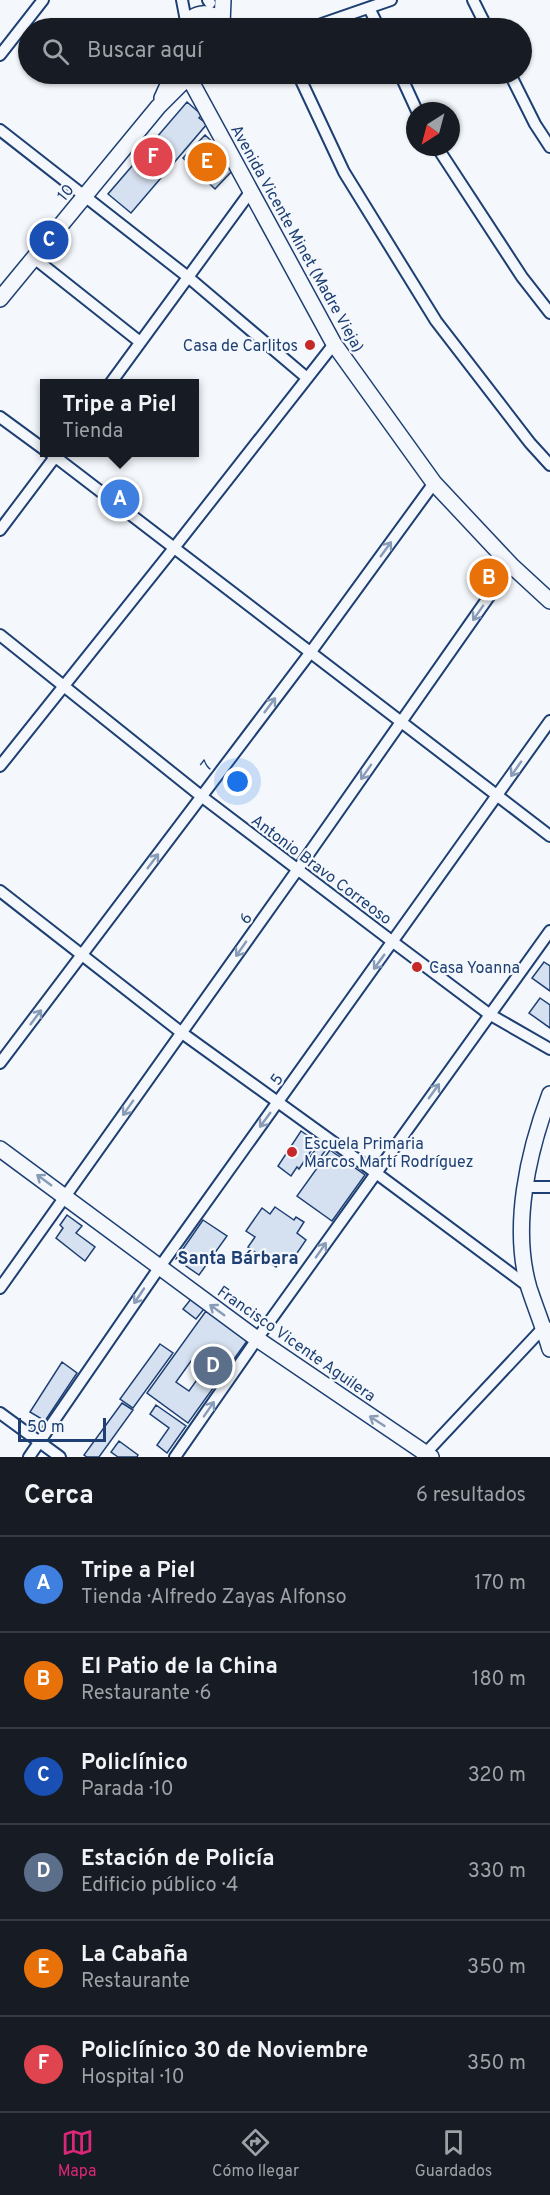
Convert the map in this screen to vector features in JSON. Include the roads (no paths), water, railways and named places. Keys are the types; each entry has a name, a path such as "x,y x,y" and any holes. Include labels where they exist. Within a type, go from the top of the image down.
{"main road":[{"path":"191,18 212,3 216,18"},
{"name":"10","path":"0,299 177,84"},
{"name":"Avenida Vicente Minet (Madre Vieja)","path":"191,84 334,344 434,483 511,565 550,601"},
{"path":"550,1094 542,1116 525,1187 521,1236 529,1287 547,1327 550,1349"},
{"name":"Francisco Vicente Aguilera","path":"0,1149 257,1339 426,1456"}],"street":[{"path":"29,18 43,0"},
{"path":"182,0 184,18"},
{"path":"340,18 391,0"},
{"path":"473,0 482,18"},
{"path":"369,8 374,18"},
{"path":"0,55 18,32"},
{"path":"303,84 344,172 436,321 530,443 550,465"},
{"path":"405,84 413,102"},
{"path":"515,84 535,124 550,147"},
{"path":"0,130 188,278 307,378"},
{"path":"443,156 522,278 550,313"},
{"path":"114,379 251,191"},
{"path":"34,258 140,342"},
{"path":"0,766 334,344"},
{"path":"0,417 40,446"},
{"path":"0,530 52,457"},
{"path":"58,457 400,723 550,836"},
{"name":"7","path":"0,1063 310,653 434,483"},
{"name":"6","path":"0,1288 511,565"},
{"name":"Antonio Bravo Correoso","path":"0,634 201,796 393,942 489,1014 550,1049"},
{"name":"5","path":"28,1457 159,1268 550,721"},
{"path":"0,891 182,1033 529,1287"},
{"path":"175,1457 550,931"},
{"path":"525,1187 550,1187"},
{"path":"426,1456 547,1327"},
{"path":"0,1413 60,1457"}],"place":[{"name":"Policlínico 30 de Noviembre","path":"153,157"},
{"name":"La Cabaña","path":"207,162"},
{"name":"Policlínico","path":"49,240"},
{"name":"Casa de Carlitos","path":"310,345"},
{"name":"Tripe a Piel","path":"120,499"},
{"name":"El Patio de la China","path":"489,578"},
{"name":"Casa Yoanna","path":"417,967"},
{"name":"Escuela Primaria Marcos Martí Rodríguez","path":"292,1152"},
{"name":"Estación de Policía","path":"213,1366"}],"district":[{"name":"Santa Bárbara","path":"238,1258"}]}
